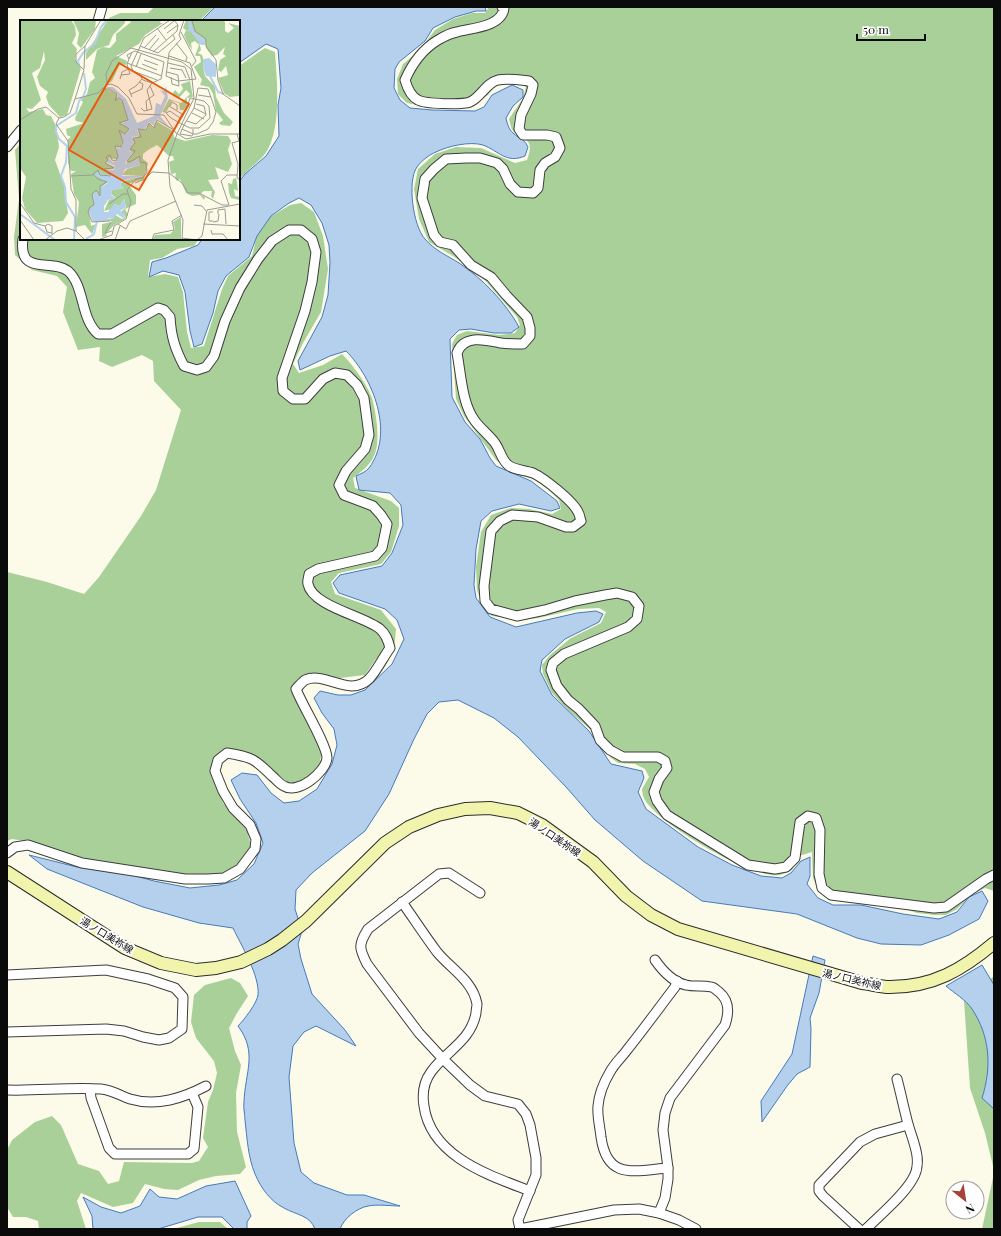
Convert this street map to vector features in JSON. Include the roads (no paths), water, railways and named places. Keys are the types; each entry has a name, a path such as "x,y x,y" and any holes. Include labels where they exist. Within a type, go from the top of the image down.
{"main road":[{"name":"湯ノ口美祢線","path":"7,872 125,948 161,963 196,970 216,968 240,962 268,949 306,922 385,843 409,827 438,815 465,809 490,808 518,813 542,825 593,862 626,896 651,915 678,929 862,983 889,987 915,985 933,981 957,970 989,947"}],"street":[{"path":"98,20 102,7"},
{"path":"502,7 504,8 503,14 492,23 456,32 438,40 422,53 410,67 404,80 409,92 417,100 430,103 469,102 480,96 491,82 516,79 529,81 533,85 531,94 521,115 519,129 523,135 547,134 556,137 560,148 555,157 545,163 540,170 538,188 533,193 518,192 510,184 503,169 497,163 480,158 446,159 434,169 426,179 422,198 434,235 440,242 453,245 471,265 491,277 527,317 530,328 530,336 523,344 481,339 470,340 460,347 457,353 466,403 470,414 475,422 490,436 498,447 508,466 531,472 541,477 569,500 579,513 581,521 573,527 566,527 538,517 512,516 500,521 491,531 484,586 486,601 491,609 516,616 545,610 575,601 617,593 632,597 639,606 637,619 628,628 564,654 558,658 553,663 551,670 556,686 594,726 600,740 610,750 624,757 658,757 665,761 667,768 654,792 657,801 667,815 748,865 775,868 786,867 795,858 800,822 808,816 816,818 820,830 819,874 822,888 831,895 934,908 946,907 994,875"},
{"path":"7,147 20,131"},
{"path":"7,853 15,847 28,845 82,863 185,879 208,880 224,878 240,869 255,849 256,839 250,825 233,808 223,791 215,771 218,760 227,753 244,756 256,761 284,787 294,789 304,786 322,771 327,759 325,749 300,701 296,688 305,680 318,678 348,686 357,685 368,680 390,648 387,637 379,628 324,602 313,593 308,584 309,574 318,569 375,556 382,548 387,524 373,506 344,495 339,485 346,471 365,449 369,435 364,398 357,385 347,375 335,373 323,379 305,399 293,400 283,391 282,378 305,311 312,282 316,252 312,238 301,230 289,230 272,241 258,259 240,288 225,321 214,356 206,367 197,370 184,366 177,353 170,332 170,317 164,310 158,308 112,334 98,334 92,329 73,278 67,270 31,263 24,255 22,248 23,240"},
{"path":"480,893 449,873 439,874 368,929 361,940 360,951 366,964 419,1033 443,1059 470,1085 485,1096 518,1104 526,1114 530,1125 536,1158 536,1175 518,1220 520,1229 614,1210 638,1209 659,1213 679,1220 696,1229"},
{"path":"402,902 437,952 464,978 473,992 477,1006 474,1024 467,1036 431,1072 424,1083 422,1097 425,1115 434,1133 445,1147 460,1159 482,1172 530,1191"},
{"path":"655,960 662,969 677,981 686,985 713,987 723,995 729,1006 725,1025 670,1098 665,1113 663,1130 668,1168 665,1198 659,1213"},
{"path":"7,975 106,970 148,979 175,988 183,996 182,1029 169,1038 159,1040 124,1031 106,1029 7,1032"},
{"path":"668,1168 632,1171 618,1169 608,1161 603,1150 598,1106 602,1089 610,1070 675,987 677,981"},
{"path":"866,1229 913,1179 918,1164 916,1149 908,1125 897,1079"},
{"path":"7,1090 34,1091 90,1088 107,1090 132,1099 151,1102 171,1100 192,1094 206,1086"},
{"path":"90,1088 91,1098 109,1148 115,1154 188,1154 194,1149 198,1107 192,1094"},
{"path":"859,1229 823,1196 819,1191 819,1185 860,1142 875,1134 908,1125"}],"water":[{"path":"215,7 485,7 486,11 476,11 455,17 433,28 425,41 399,62 395,69 394,88 400,100 410,108 475,111 484,107 492,95 512,85 523,90 523,97 513,106 506,118 510,130 523,140 528,147 525,156 508,158 483,145 478,144 453,146 428,156 417,167 412,182 413,203 417,224 425,239 437,250 468,269 485,284 500,300 519,327 511,333 494,333 471,329 459,330 450,339 452,397 465,422 480,439 496,466 531,481 557,501 560,508 551,511 519,504 492,511 481,521 476,549 474,585 476,598 490,617 516,627 577,613 596,611 603,614 599,622 565,639 542,660 540,671 552,695 589,731 611,764 642,771 644,778 638,792 646,809 698,847 732,865 761,876 782,878 791,873 801,861 810,857 810,876 807,884 818,898 833,905 861,905 903,914 939,919 957,912 969,897 982,891 988,901 979,919 949,935 921,945 881,944 857,938 797,914 702,901 643,861 595,820 518,737 494,718 458,700 439,702 427,714 389,794 365,831 312,873 296,890 295,909 302,931 298,944 312,994 345,1030 356,1046 316,1026 304,1032 293,1046 289,1077 294,1143 301,1172 314,1183 347,1195 364,1195 400,1206 376,1205 364,1207 355,1211 348,1217 340,1229 315,1229 313,1224 306,1218 274,1202 263,1189 253,1168 248,1147 244,1106 249,1054 248,1045 238,1026 247,1016 255,1002 258,995 258,987 253,970 233,928 199,923 143,907 47,869 29,855 77,867 125,873 154,881 190,888 219,885 237,880 254,864 263,843 256,823 240,799 231,780 242,773 257,775 271,793 284,803 299,801 317,789 332,764 337,745 334,729 322,713 314,698 320,691 338,695 351,695 365,690 392,664 404,639 397,620 385,609 339,593 333,583 340,575 382,566 392,553 403,525 401,505 390,493 359,490 356,476 369,468 377,454 380,439 380,423 377,406 372,391 356,362 346,351 330,356 300,370 298,361 322,317 328,295 330,263 329,245 322,223 311,205 299,198 289,203 271,216 257,236 249,257 226,276 218,291 213,313 202,344 194,347 190,331 185,292 179,275 163,271 149,277 152,262 198,245 201,240 240,240 240,181 245,174 266,156 279,136 278,105 281,88 278,49 266,44 240,62 240,20 202,20"},
{"path":"813,956 825,960 819,993 810,1018 810,1067 797,1074 762,1122 761,1101 792,1054"},
{"path":"982,965 994,985 994,1109 982,1098 988,1063 988,1052 983,1030 972,1009 946,986"},
{"path":"235,1181 251,1216 247,1222 247,1229 234,1229 222,1217 198,1217 158,1229 93,1229 92,1216 83,1197 101,1207 121,1213 140,1206 150,1189 159,1197 177,1199 206,1186"}]}
